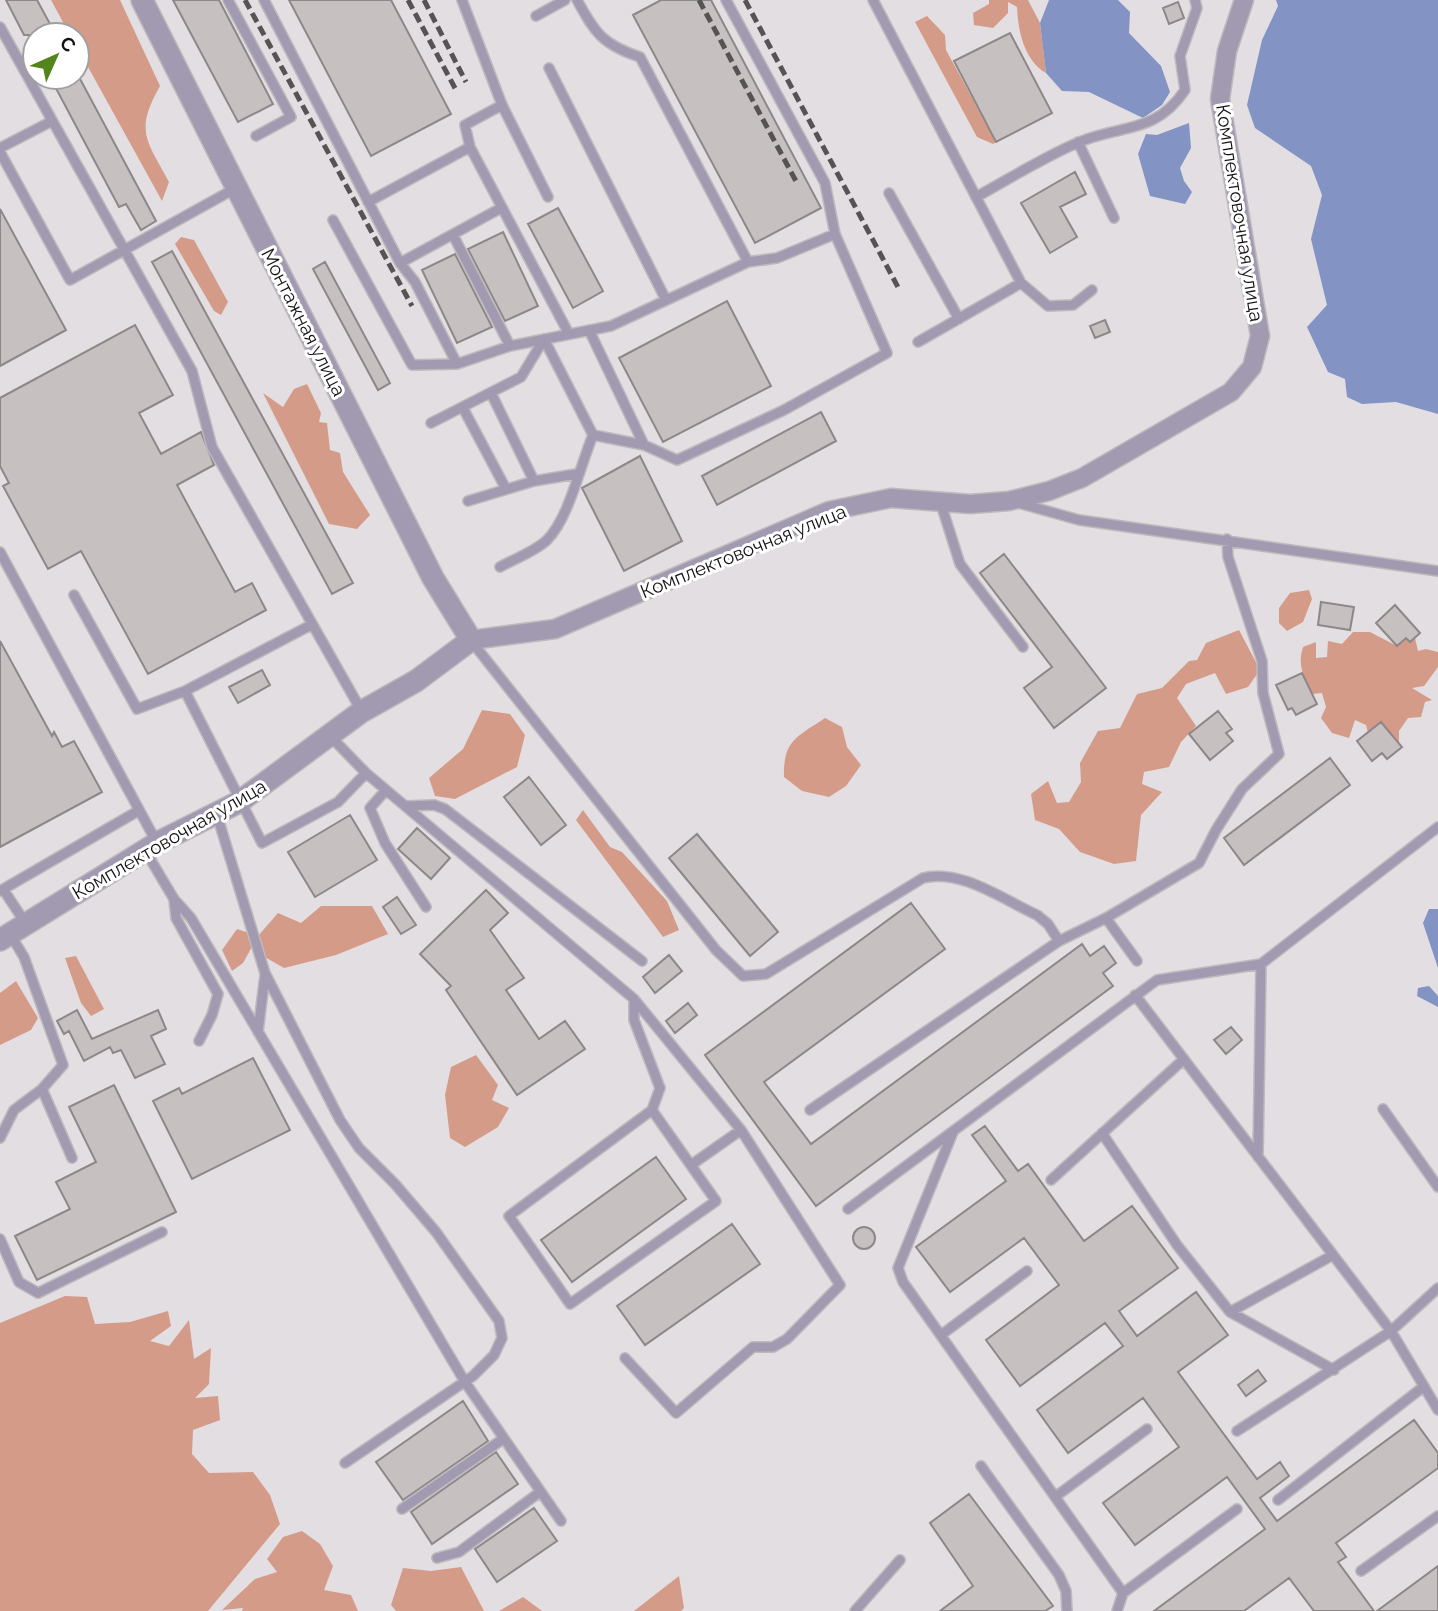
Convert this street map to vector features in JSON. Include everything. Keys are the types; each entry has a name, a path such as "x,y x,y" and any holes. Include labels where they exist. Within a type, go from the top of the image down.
{"street":[{"name":"Монтажная улица","path":"142,0 433,578 471,640"},
{"name":"Комплектовочная улица","path":"12,933 151,847 239,802 331,737 361,712 416,681 471,640 555,629 829,512 891,498 970,504 1009,500 1049,491 1082,478 1231,391 1252,367 1258,352 1258,317 1220,99 1227,51 1244,0"}],"lane":[{"path":"228,0 291,117 256,136"},
{"path":"264,0 400,264 415,282 457,363"},
{"path":"462,0 502,105 548,197"},
{"path":"536,16 565,0"},
{"path":"578,0 590,24 612,48 639,57 748,262"},
{"path":"593,436 644,445 677,460 784,410 887,353 835,234 825,183 726,0"},
{"path":"873,0 1021,283 1048,306 1073,304 1093,290"},
{"path":"976,197 1078,142 1143,125 1172,108 1185,90 1180,56 1197,8 1195,0"},
{"path":"0,27 192,371 212,447 361,712"},
{"path":"549,68 666,300"},
{"path":"502,105 465,125 470,147 569,334"},
{"path":"52,121 0,150 70,280 236,188"},
{"path":"1078,142 1114,218"},
{"path":"368,202 470,147"},
{"path":"888,193 959,318"},
{"path":"400,264 501,208"},
{"path":"332,220 412,365 457,363 510,346 611,326 748,262 777,258 835,234"},
{"path":"453,235 510,346"},
{"path":"918,342 1021,283"},
{"path":"589,330 644,445"},
{"path":"431,423 521,377 544,339"},
{"path":"544,339 593,436"},
{"path":"491,393 534,481"},
{"path":"463,408 506,489"},
{"path":"500,567 547,541 566,511 576,474 593,436"},
{"path":"468,501 534,481 576,474"},
{"path":"1009,500 1079,520 1438,571"},
{"path":"940,501 960,564 1023,647"},
{"path":"810,1110 1059,941 1106,918 1199,863 1242,789 1279,754 1263,693 1262,661 1228,557 1227,539"},
{"path":"0,552 138,811 174,899 176,918 218,994 199,1041"},
{"path":"74,595 137,709 185,691 311,625"},
{"path":"471,640 716,950 743,976 766,974 923,878 939,874 954,877 1037,915 1048,924 1059,941"},
{"path":"185,691 262,843 338,802 366,773"},
{"path":"331,737 366,773 634,999 741,1130 840,1284 787,1339 773,1347 753,1347 676,1413 625,1358"},
{"path":"386,790 370,808 385,843 426,907"},
{"path":"405,806 434,805 445,809 642,961"},
{"path":"0,1138 14,1110 42,1089 63,1065 24,957 12,933 2,890 138,811"},
{"path":"216,813 265,973 340,1121 359,1148 396,1184 436,1232 499,1321 502,1338 494,1355 465,1381 345,1462"},
{"path":"848,1209 1157,980 1261,964 1438,827"},
{"path":"174,899 191,918 465,1381 561,1521"},
{"path":"1106,918 1137,961"},
{"path":"1258,1157 1261,964"},
{"path":"258,1032 265,973"},
{"path":"1135,995 1391,1331 1438,1410"},
{"path":"634,999 634,1020 660,1088 652,1110 509,1216 570,1304 716,1202 652,1110"},
{"path":"1051,1180 1184,1059"},
{"path":"42,1089 72,1158"},
{"path":"1382,1109 1438,1187"},
{"path":"691,1165 741,1130"},
{"path":"954,1130 898,1268 903,1282 1123,1593"},
{"path":"1102,1133 1177,1245 1230,1312 1334,1370"},
{"path":"0,1239 19,1282 38,1293 162,1232"},
{"path":"1230,1312 1333,1255"},
{"path":"941,1335 1027,1271"},
{"path":"1237,1431 1391,1331 1438,1289"},
{"path":"1278,1500 1423,1387"},
{"path":"1055,1496 1147,1429"},
{"path":"402,1509 503,1439"},
{"path":"981,1466 1059,1574 1066,1591 1067,1611"},
{"path":"438,1558 459,1552 541,1492"},
{"path":"1117,1611 1123,1593 1237,1509"},
{"path":"1361,1571 1438,1516"},
{"path":"855,1611 900,1560"}],"shaded area":[{"path":"51,0 120,0 160,86 147,114 146,136 169,182 162,201 91,72 91,21 62,21"},
{"path":"989,0 1028,0 1040,23 1046,73 1027,53 1017,7 1008,2 1008,13 993,28 974,25 973,13 989,4"},
{"path":"927,16 945,35 946,50 996,142 993,144 977,137 915,22"},
{"path":"181,237 194,240 228,302 221,315 214,311 175,244"},
{"path":"307,384 321,413 319,422 327,423 330,450 340,453 343,472 370,515 357,529 329,524 263,393 283,407 294,389"},
{"path":"1309,590 1312,599 1303,622 1287,631 1279,623 1279,608 1290,593"},
{"path":"1239,630 1260,670 1248,687 1226,694 1215,673 1186,684 1177,698 1196,726 1181,742 1169,767 1144,772 1142,784 1162,792 1141,815 1136,861 1114,864 1080,852 1059,829 1035,820 1031,794 1048,781 1057,803 1069,802 1081,782 1080,763 1098,731 1120,728 1137,694 1162,688 1189,661 1197,660 1206,643"},
{"path":"1353,632 1370,632 1397,646 1406,638 1415,638 1418,651 1426,649 1438,652 1438,667 1424,686 1412,688 1432,700 1425,702 1421,717 1408,718 1399,731 1399,743 1381,722 1368,733 1366,725 1355,720 1349,738 1332,733 1321,718 1326,707 1322,693 1312,694 1304,677 1301,666 1303,647 1316,642 1316,658 1327,657 1328,641 1342,644"},
{"path":"482,710 510,714 525,735 517,767 455,799 435,796 429,778 463,749"},
{"path":"825,718 842,727 847,747 861,765 846,786 829,797 802,791 784,777 789,747 799,735"},
{"path":"583,810 610,847 622,852 667,901 679,930 663,937 576,820"},
{"path":"321,906 372,906 388,934 336,955 284,968 263,956 253,945 243,963 232,971 222,950 237,929 258,936 278,913 301,923"},
{"path":"76,956 104,1009 91,1016 81,1003 65,958"},
{"path":"16,981 38,1018 31,1030 0,1045 0,993"},
{"path":"476,1055 498,1085 492,1100 509,1108 498,1127 465,1147 450,1138 445,1095 451,1067"},
{"path":"65,1296 87,1297 95,1324 130,1322 168,1311 171,1326 150,1341 169,1346 189,1320 194,1359 211,1348 209,1384 195,1398 218,1396 220,1420 193,1430 192,1454 209,1473 253,1472 270,1495 280,1524 208,1611 0,1611 0,1323"},
{"path":"302,1531 320,1544 333,1566 324,1590 351,1595 358,1611 242,1611 243,1608 222,1610 255,1579 277,1572 267,1559 283,1537"},
{"path":"461,1567 484,1611 396,1611 391,1605 403,1568 431,1571"},
{"path":"679,1576 684,1608 681,1611 634,1611"},
{"path":"523,1597 542,1611 499,1611"}],"water":[{"path":"1049,0 1118,0 1130,12 1129,33 1161,66 1170,92 1162,105 1143,118 1089,92 1062,91 1046,73 1040,23"},
{"path":"1276,0 1438,0 1438,414 1396,402 1362,404 1347,397 1345,379 1328,372 1307,327 1327,305 1311,239 1322,195 1311,166 1255,128 1247,105 1262,40 1278,6"},
{"path":"1189,123 1191,148 1180,168 1184,181 1192,192 1185,204 1150,196 1138,154 1146,134 1157,135"},
{"path":"1429,909 1438,909 1438,968 1423,923"},
{"path":"1429,986 1438,996 1438,1007 1417,996 1418,988"}],"building":[{"path":"6,0 37,0 48,21 21,21 21,29"},
{"path":"173,0 219,0 273,104 238,122"},
{"path":"289,0 391,0 451,114 371,156"},
{"path":"661,0 711,0 821,208 755,243 633,15"},
{"path":"1178,2 1184,18 1169,24 1163,8"},
{"path":"1010,33 1052,113 996,142 954,61"},
{"path":"57,91 86,91 156,221 141,230 126,204 119,207"},
{"path":"1075,172 1086,194 1060,207 1077,237 1050,253 1021,203"},
{"path":"558,208 603,291 573,308 528,224"},
{"path":"0,209 66,330 0,366"},
{"path":"503,232 538,306 505,321 468,249"},
{"path":"172,251 353,583 332,594 152,262"},
{"path":"455,254 492,327 457,343 422,270"},
{"path":"325,262 390,383 378,390 313,269"},
{"path":"727,301 771,386 663,442 619,358"},
{"path":"1105,320 1110,332 1095,338 1090,326"},
{"path":"135,325 173,395 139,413 161,454 201,432 214,465 177,485 235,592 252,583 266,610 148,674 81,551 48,569 3,486 9,483 0,466 0,398"},
{"path":"821,412 836,441 717,505 702,476"},
{"path":"640,456 682,541 624,571 582,488"},
{"path":"1004,554 1106,688 1054,728 1024,688 1052,667 980,573"},
{"path":"1321,602 1354,607 1350,630 1318,625"},
{"path":"1395,605 1420,633 1410,642 1406,638 1397,646 1376,623"},
{"path":"0,641 52,736 54,732 62,747 74,741 102,792 0,847"},
{"path":"262,670 270,685 238,703 229,687"},
{"path":"1302,673 1317,704 1296,715 1292,708 1288,710 1276,685"},
{"path":"1218,711 1232,729 1226,733 1233,741 1210,760 1189,734"},
{"path":"1381,722 1402,747 1387,759 1382,753 1372,761 1357,741"},
{"path":"1330,758 1350,785 1244,865 1224,838"},
{"path":"529,777 566,825 541,845 504,797"},
{"path":"350,815 377,860 315,897 288,852"},
{"path":"417,828 450,858 431,879 398,849"},
{"path":"697,834 778,932 750,956 669,858"},
{"path":"486,890 508,913 490,930 524,978 506,990 539,1039 565,1021 585,1049 517,1095 446,990 451,986 420,954"},
{"path":"397,897 416,925 401,934 383,907"},
{"path":"911,903 945,949 764,1082 811,1144 1082,944 1090,956 1104,946 1116,963 1103,973 1113,986 816,1206 705,1055"},
{"path":"669,955 682,971 655,993 643,977"},
{"path":"688,1003 697,1015 675,1033 666,1021"},
{"path":"77,1010 92,1039 158,1010 166,1029 151,1036 165,1064 135,1078 121,1050 113,1053 110,1047 84,1061 69,1031 64,1034 57,1021"},
{"path":"1231,1027 1242,1040 1226,1054 1214,1040"},
{"path":"253,1058 290,1130 192,1179 153,1101 179,1088 182,1094"},
{"path":"114,1085 176,1212 37,1280 15,1236 70,1209 56,1182 96,1162 69,1107"},
{"path":"985,1126 1018,1171 1028,1164 1084,1241 1132,1206 1178,1268 1119,1311 1137,1336 1196,1292 1228,1335 1178,1372 1257,1479 1280,1462 1289,1476 1260,1498 1277,1521 1414,1420 1438,1453 1438,1468 1336,1543 1346,1557 1338,1562 1374,1611 1314,1611 1289,1578 1244,1611 1154,1611 1265,1529 1227,1477 1135,1545 1103,1503 1179,1447 1143,1398 1068,1453 1037,1410 1123,1346 1105,1323 1020,1386 986,1340 1059,1285 1024,1238 950,1292 916,1247 1006,1181 972,1135"},
{"path":"656,1157 686,1199 572,1282 541,1240"},
{"path":"732,1224 760,1264 645,1345 617,1306"},
{"path":"860,1227 868,1227 875,1234 875,1242 868,1249 860,1249 853,1242 853,1234"},
{"path":"1258,1370 1266,1381 1246,1396 1238,1385"},
{"path":"463,1401 488,1441 403,1500 376,1462"},
{"path":"496,1452 518,1484 432,1544 411,1512"},
{"path":"969,1494 1053,1606 1045,1611 940,1611 973,1586 930,1523"},
{"path":"534,1508 557,1541 497,1582 475,1549"},
{"path":"1438,1566 1438,1611 1377,1611"}],"railway":[{"path":"245,0 412,306"},
{"path":"408,0 456,90"},
{"path":"424,0 466,82"},
{"path":"699,0 798,185"},
{"path":"745,0 899,289"}]}
